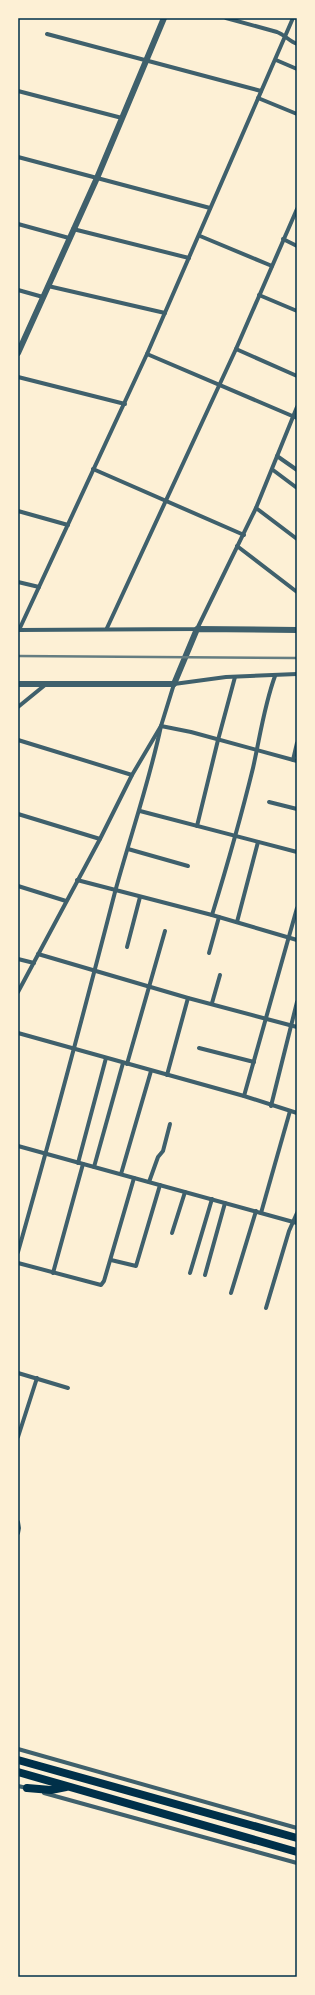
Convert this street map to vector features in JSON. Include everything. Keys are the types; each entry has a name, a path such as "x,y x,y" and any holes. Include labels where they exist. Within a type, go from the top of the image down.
{"highway":[{"path":"18,1760 297,1838"},
{"path":"18,1772 297,1852"},
{"path":"27,1788 51,1790 68,1787"}],"street":[{"path":"18,353 97,178 145,60 164,18"},
{"path":"226,18 285,35 291,42 297,44"},
{"path":"293,18 276,60 210,208 200,236 125,404 19,630 108,628 297,630"},
{"path":"47,34 261,91"},
{"path":"276,60 297,69"},
{"path":"18,92 122,118"},
{"path":"258,98 297,114"},
{"path":"18,157 210,208"},
{"path":"108,628 236,349 297,209"},
{"path":"18,224 69,238"},
{"path":"73,229 189,258"},
{"path":"200,236 272,266"},
{"path":"283,239 297,246"},
{"path":"48,286 165,313"},
{"path":"18,290 43,296"},
{"path":"259,295 297,311"},
{"path":"236,349 297,376"},
{"path":"147,354 297,418"},
{"path":"18,377 125,404"},
{"path":"18,1252 46,1154 116,891 140,811 161,726 174,684 197,628 237,546 244,535 273,470 292,416 297,407"},
{"path":"277,456 297,470"},
{"path":"94,469 244,535"},
{"path":"273,470 297,488"},
{"path":"256,508 297,539"},
{"path":"18,511 68,525"},
{"path":"237,546 297,592"},
{"path":"18,582 39,587"},
{"path":"18,684 174,684 236,677 297,674"},
{"path":"212,915 236,836 257,750 266,700 275,676"},
{"path":"197,826 218,740 236,677"},
{"path":"18,707 45,685"},
{"path":"161,726 295,761 297,743"},
{"path":"18,992 100,839 132,775 161,726"},
{"path":"18,740 132,775"},
{"path":"268,802 297,809"},
{"path":"140,811 297,852"},
{"path":"18,814 100,839"},
{"path":"237,922 258,842"},
{"path":"128,849 188,866"},
{"path":"77,880 212,915 297,940"},
{"path":"18,886 66,901"},
{"path":"127,947 140,897"},
{"path":"244,1096 290,938 297,908"},
{"path":"209,953 219,917"},
{"path":"94,1167 166,931"},
{"path":"38,954 95,972 297,1027"},
{"path":"18,959 34,963"},
{"path":"212,1004 220,975"},
{"path":"167,1075 188,998"},
{"path":"271,1106 297,1002"},
{"path":"18,1033 244,1096 271,1106 297,1113"},
{"path":"199,1048 254,1062"},
{"path":"53,1273 106,1058"},
{"path":"121,1174 151,1071"},
{"path":"261,1213 290,1111"},
{"path":"149,1182 156,1159 163,1152 170,1124"},
{"path":"18,1146 296,1223"},
{"path":"18,1263 101,1285 104,1282 111,1260 134,1178"},
{"path":"111,1260 136,1266 160,1185"},
{"path":"172,1233 185,1192"},
{"path":"190,1273 212,1199"},
{"path":"205,1275 225,1203"},
{"path":"231,1293 256,1211"},
{"path":"266,1308 290,1231 296,1223 297,1213"},
{"path":"18,1373 68,1388"},
{"path":"18,1437 37,1378"},
{"path":"18,1533 19,1523"},
{"path":"18,1749 297,1828"},
{"path":"18,1786 297,1863"}],"railway":[{"path":"18,656 297,658"}]}
